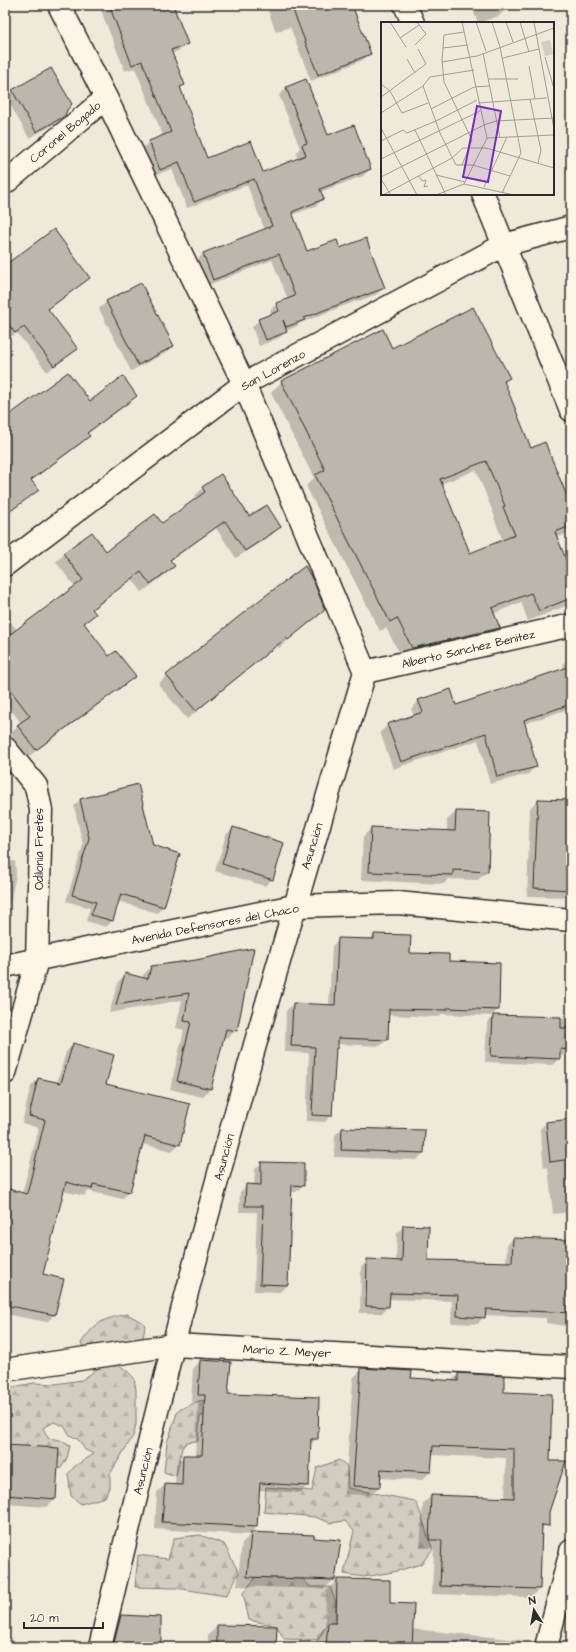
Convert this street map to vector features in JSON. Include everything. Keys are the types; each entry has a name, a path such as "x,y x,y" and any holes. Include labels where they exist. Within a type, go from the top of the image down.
{"street":[{"path":"59,5 106,98 244,384 365,672"},
{"path":"405,5 413,22"},
{"name":"Coronel Bogado","path":"5,183 106,98"},
{"path":"483,195 571,410"},
{"name":"San Lorenzo","path":"5,565 244,384 504,245 571,227"},
{"name":"Alberto Sanchez Benitez","path":"365,672 571,625"},
{"name":"Asunción","path":"100,1647 174,1345 294,906 365,672"},
{"name":"Odilonia Fretes","path":"5,748 36,786 41,810 37,960 5,1073"},
{"name":"Avenida Defensores del Chaco","path":"5,966 294,906 398,903 571,920"},
{"name":"Mario Z. Meyer","path":"5,1370 174,1345 571,1366"},
{"path":"546,1647 571,1551"}],"green space":[{"path":"127,1314 145,1324 144,1333 140,1344 134,1352 117,1364 134,1378 136,1390 136,1425 133,1436 110,1474 110,1486 105,1497 81,1504 71,1496 68,1474 75,1466 94,1454 85,1450 79,1440 70,1435 64,1426 54,1422 43,1428 48,1438 60,1440 70,1446 67,1458 61,1468 50,1470 5,1469 5,1387 34,1383 55,1384 82,1380 103,1365 86,1353 81,1343 91,1330 100,1322"},
{"path":"219,1399 217,1416 200,1416 198,1441 187,1442 182,1448 176,1476 164,1472 167,1443 178,1410 199,1401"},
{"path":"339,1460 347,1466 348,1488 415,1501 433,1549 421,1564 393,1572 364,1577 344,1574 354,1531 345,1521 331,1523 315,1517 264,1512 266,1487 312,1491 317,1468"},
{"path":"200,1535 224,1544 239,1573 226,1596 176,1588 135,1587 138,1555 168,1559 174,1538"},
{"path":"256,1577 303,1579 310,1587 330,1587 336,1602 336,1623 328,1623 318,1640 284,1639 277,1626 249,1620 243,1593"}],"building":[{"path":"109,5 173,5 188,44 171,50 185,85 180,87 207,158 251,141 263,172 306,155 302,145 307,143 286,87 306,79 328,135 354,125 371,169 320,189 324,199 292,212 307,251 337,240 340,248 366,238 385,288 304,318 305,320 286,327 283,320 287,332 266,340 258,319 279,311 276,303 295,296 279,254 213,280 203,253 272,226 254,179 194,202 179,162 160,170 149,141 171,132 142,61 132,65"},
{"path":"291,5 352,5 371,54 318,75"},
{"path":"51,68 72,104 67,110 65,116 36,132 12,90"},
{"path":"54,229 90,278 48,309 78,349 54,366 24,327 15,333 5,320 5,265"},
{"path":"141,283 174,346 138,365 106,301"},
{"path":"473,307 510,378 504,381 531,448 545,442 571,506 571,526 555,532 571,572 571,598 539,611 531,593 492,608 500,628 412,648 397,618 390,622 315,475 325,470 281,381 383,329 392,348","holes":["486,461 505,506 503,507 515,535 470,553 440,479"]},
{"path":"68,372 90,401 123,376 137,396 87,433 90,436 31,480 39,490 5,515 5,418"},
{"path":"221,474 249,516 267,505 281,527 245,551 225,521 170,560 175,566 150,584 141,572 92,609 96,614 84,623 109,656 116,651 136,676 36,750 17,725 30,716 5,683 5,638 83,580 63,553 92,532 106,551 155,514 162,523 205,492 202,487"},
{"path":"305,566 314,582 325,610 288,640 286,638 196,711 166,675 257,602"},
{"path":"571,666 571,704 524,720 537,767 497,777 486,733 401,762 387,724 423,712 418,700 451,689 456,705"},
{"path":"138,784 153,845 180,854 164,907 121,894 113,921 91,915 96,902 72,895 89,838 80,799"},
{"path":"538,799 571,800 571,890 534,888"},
{"path":"456,811 490,812 488,872 453,870 453,875 369,872 371,827 455,831"},
{"path":"233,827 284,843 273,880 222,864"},
{"path":"374,934 411,935 410,953 449,954 449,961 500,963 499,1010 447,1008 447,1010 389,1009 388,1040 338,1038 338,1048 336,1048 332,1116 312,1115 315,1047 291,1046 293,1003 335,1005 338,938 374,939"},
{"path":"254,948 237,1031 226,1029 211,1089 177,1081 191,1022 184,1021 189,993 116,1005 125,973 148,979 151,966 196,960"},
{"path":"493,1015 561,1017 561,1028 571,1028 571,1050 560,1049 560,1059 491,1056"},
{"path":"73,1043 114,1055 106,1084 190,1104 180,1145 145,1136 130,1192 93,1184 92,1189 66,1182 43,1274 64,1279 55,1315 5,1305 5,1188 27,1194 45,1120 29,1116 38,1078 61,1083"},
{"path":"571,1119 571,1159 550,1162 546,1122"},
{"path":"342,1128 425,1130 424,1153 341,1150"},
{"path":"261,1162 304,1163 304,1186 292,1185 288,1285 260,1284 263,1206 245,1206 246,1184 261,1185"},
{"path":"403,1225 429,1226 428,1260 512,1262 513,1238 571,1240 571,1313 486,1309 485,1318 457,1316 458,1295 390,1293 389,1307 366,1306 367,1259 402,1261"},
{"path":"200,1360 231,1362 228,1394 319,1397 318,1439 311,1439 309,1486 260,1483 257,1527 162,1522 165,1484 182,1485 183,1455 202,1455 205,1395 198,1395"},
{"path":"361,1368 412,1371 411,1378 458,1381 458,1373 504,1376 504,1392 552,1394 550,1461 566,1461 549,1512 549,1526 542,1525 540,1589 440,1586 442,1540 429,1540 431,1495 514,1498 514,1449 433,1446 431,1472 381,1469 380,1487 353,1486"},
{"path":"5,1445 59,1448 56,1499 5,1495"},
{"path":"251,1532 314,1535 314,1538 341,1540 335,1580 247,1577"},
{"path":"337,1579 390,1580 390,1603 414,1604 412,1647 326,1647 328,1623 336,1623"},
{"path":"121,1615 161,1617 161,1647 113,1647"},
{"path":"217,1625 277,1626 276,1647 217,1647"}]}
